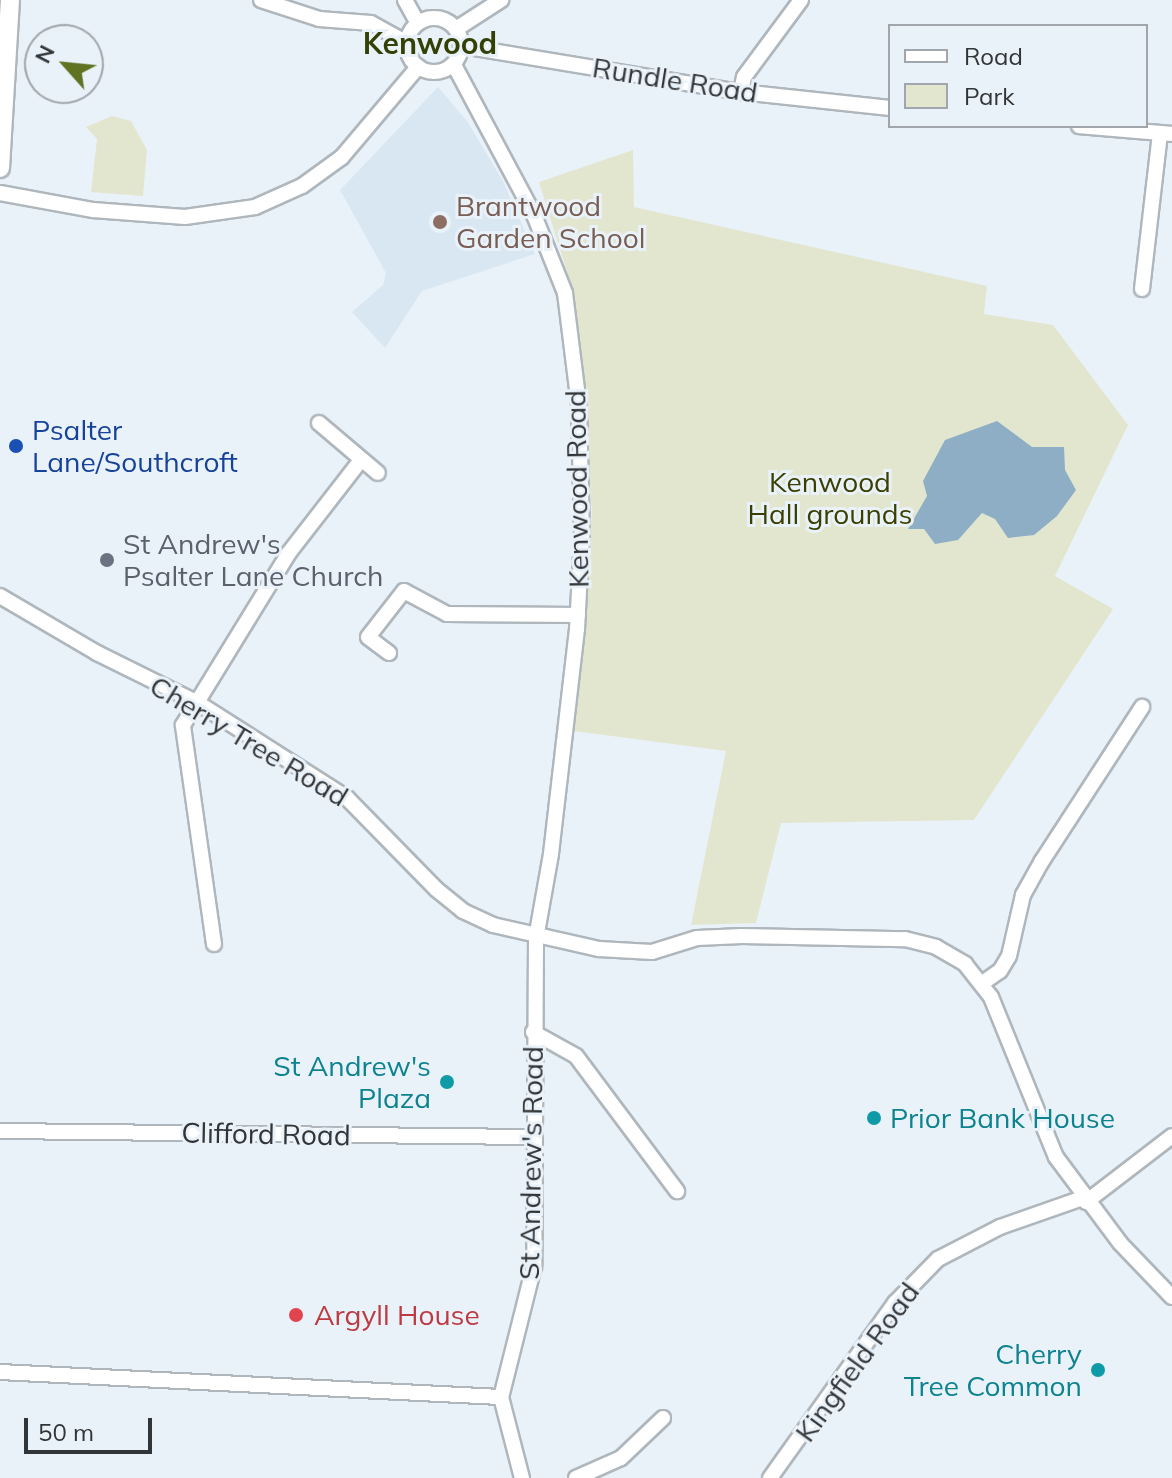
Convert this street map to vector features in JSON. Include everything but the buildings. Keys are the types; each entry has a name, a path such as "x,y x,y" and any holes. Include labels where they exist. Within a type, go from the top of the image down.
{"street":[{"path":"0,168 10,0"},
{"path":"261,0 319,19 371,23 407,43 418,67 437,73 454,65 462,46 456,29 443,19 418,23"},
{"path":"405,0 418,23"},
{"path":"456,29 501,0"},
{"path":"741,92 744,77 801,0"},
{"path":"407,43 418,23"},
{"name":"Rundle Road","path":"462,46 741,92 888,108"},
{"name":"Kenwood Road","path":"454,65 534,215 565,293 579,406 582,534 578,615 551,854 536,938"},
{"path":"0,193 93,210 185,217 255,207 302,186 342,157 418,67"},
{"path":"1101,128 1166,134 1142,289"},
{"path":"319,423 378,473"},
{"path":"214,944 183,725 296,541 361,460"},
{"path":"389,653 368,637 404,591 447,614 578,615"},
{"name":"Cherry Tree Road","path":"0,596 97,653 198,703 347,798 463,911 536,938 652,952 697,938 905,939 936,947 984,982"},
{"path":"1142,707 1042,861 1023,895 1009,956 1000,971 984,982 1056,1157 1084,1200 1168,1288"},
{"name":"St Andrew's Road","path":"522,1478 501,1397 534,1266 532,1137 536,938"},
{"path":"533,1032 576,1056 677,1191"},
{"name":"Clifford Road","path":"0,1131 532,1137"},
{"name":"Kingfield Road","path":"770,1478 895,1303 938,1259 1000,1227 1084,1200 1172,1136"},
{"path":"0,1372 501,1397"},
{"path":"576,1478 621,1458 663,1418"}],"shaded area":[{"name":"Brantwood Garden School","path":"438,87 467,121 503,181 535,254 422,291 385,348 352,312 383,285 386,273 340,190"}],"green space":[{"path":"112,116 131,121 147,150 143,196 91,192 97,139 86,127"},
{"name":"Kenwood Hall grounds","path":"633,150 634,207 987,286 984,314 1053,325 1128,425 1055,576 1113,609 974,820 781,823 756,923 691,925 726,751 574,731 592,512 572,288 539,182"}],"water":[{"path":"997,421 1032,447 1064,447 1065,470 1076,490 1057,516 1034,535 1008,538 995,519 982,513 958,540 935,544 924,529 908,529 927,496 923,481 945,440"}],"place":[{"name":"Brantwood Garden School","path":"440,222"},
{"name":"Psalter Lane/Southcroft","path":"16,446"},
{"name":"St Andrew's Psalter Lane Church","path":"107,560"},
{"name":"St Andrew's Plaza","path":"447,1082"},
{"name":"Prior Bank House","path":"874,1118"},
{"name":"Argyll House","path":"296,1315"},
{"name":"Cherry Tree Common","path":"1098,1370"}],"district":[{"name":"Kenwood","path":"430,43"}]}
